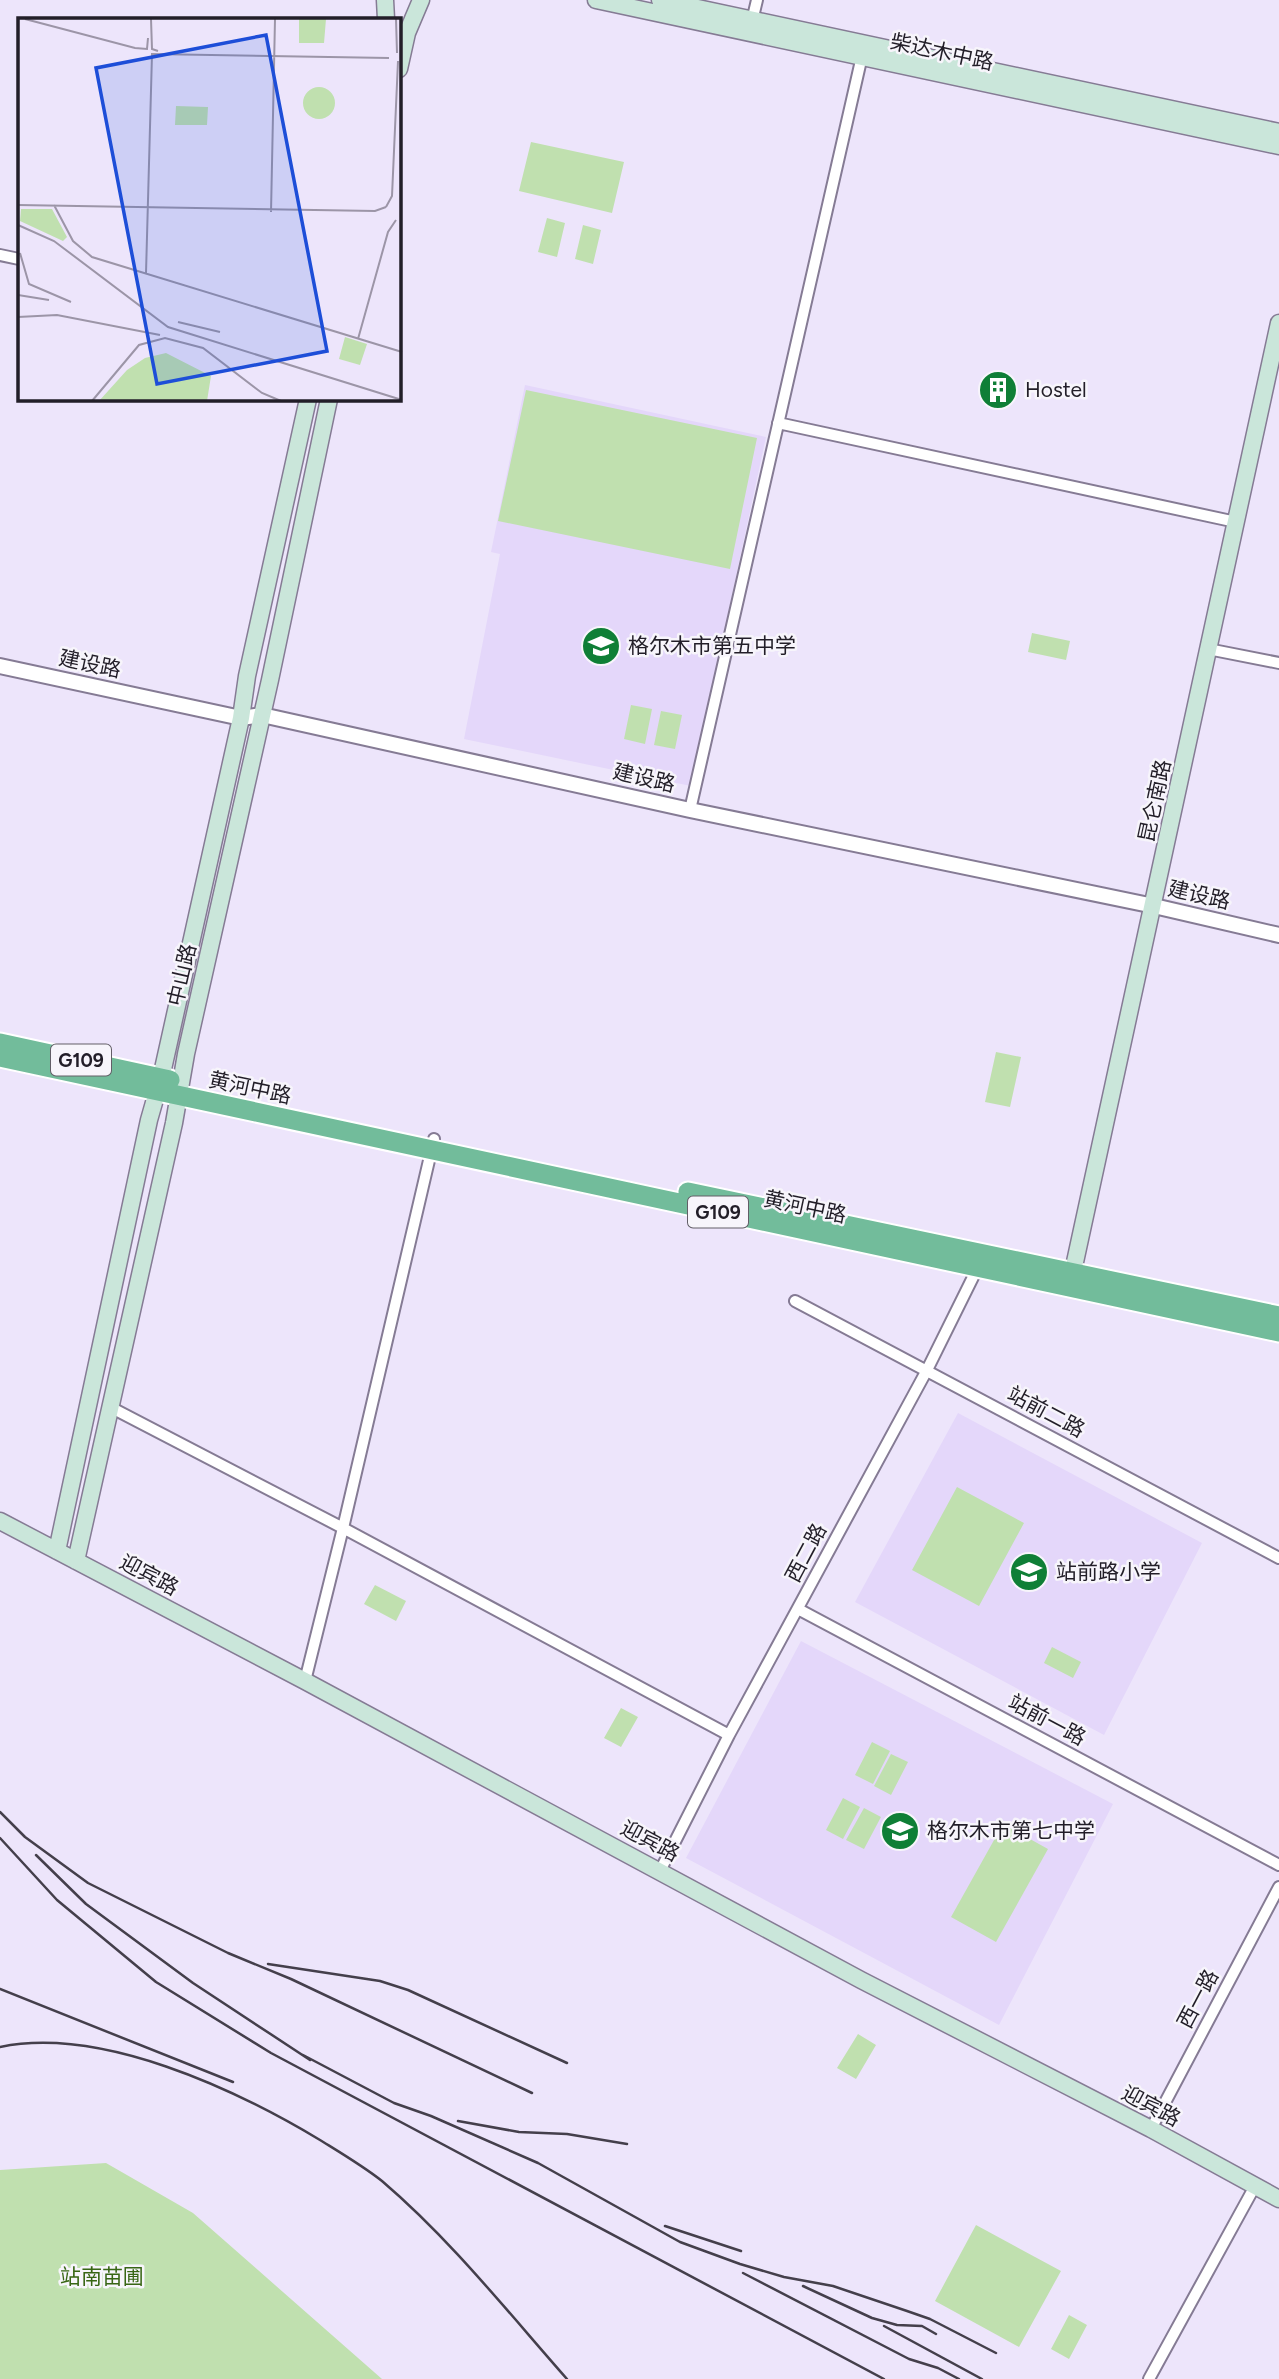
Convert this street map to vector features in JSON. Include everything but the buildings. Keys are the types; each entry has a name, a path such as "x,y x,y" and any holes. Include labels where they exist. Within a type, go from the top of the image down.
{"highway":[{"name":"G109","path":"0,1042 159,1084"},
{"name":"G109","path":"0,1057 159,1084"},
{"name":"黄河中路","path":"159,1084 1071,1280 1279,1316"},
{"name":"黄河中路","path":"1071,1280 1279,1332"}],"main road":[{"path":"385,0 386,18"},
{"path":"401,60 407,33 421,0"},
{"name":"柴达木中路","path":"596,0 1279,146"},
{"name":"柴达木中路","path":"660,0 1279,132"},
{"name":"昆仑南路","path":"1071,1280 1279,323"},
{"name":"中山路","path":"57,1551 241,718 247,676 308,401"},
{"name":"中山路","path":"76,1561 181,1090 186,1054 329,401"},
{"name":"迎宾路","path":"0,1521 305,1681 861,1980 1151,2129 1279,2199"}],"street":[{"path":"752,21 757,0"},
{"path":"690,810 862,56"},
{"path":"0,255 18,260"},
{"path":"778,423 1236,522"},
{"path":"1208,649 1279,663"},
{"name":"建设路","path":"0,666 241,718 262,715 690,810 1154,906 1279,935"},
{"path":"305,1681 433,1144"},
{"name":"西二路","path":"660,1871 729,1735 927,1370 981,1261"},
{"name":"站前二路","path":"795,1301 1279,1558"},
{"path":"110,1407 343,1528 729,1735"},
{"name":"站前一路","path":"798,1609 1279,1865"},
{"name":"西一路","path":"1151,2129 1279,1887"},
{"path":"1149,2379 1255,2186"}],"shaded area":[{"name":"格尔木市第五中学","path":"525,385 766,437 691,786 464,739 500,554 491,552"},
{"name":"站前路小学","path":"958,1413 1202,1543 1104,1735 855,1602"},
{"name":"格尔木市第七中学","path":"801,1641 1113,1804 999,2025 686,1858"}],"green space":[{"path":"531,142 624,162 612,213 519,191"},
{"path":"547,218 565,223 557,257 538,252"},
{"path":"583,225 601,230 593,264 575,259"},
{"path":"526,390 757,438 730,569 498,521"},
{"path":"1032,633 1070,641 1066,660 1028,652"},
{"path":"631,705 652,709 645,744 624,739"},
{"path":"661,711 682,715 675,749 654,745"},
{"path":"996,1052 1021,1057 1010,1107 985,1102"},
{"path":"957,1487 1024,1523 979,1606 912,1570"},
{"path":"375,1585 406,1601 396,1621 364,1604"},
{"path":"1052,1647 1081,1662 1073,1678 1044,1663"},
{"path":"621,1708 638,1717 621,1747 604,1738"},
{"path":"872,1742 890,1751 873,1784 855,1775"},
{"path":"891,1754 908,1762 891,1795 874,1786"},
{"path":"843,1798 860,1807 843,1839 826,1830"},
{"path":"864,1808 881,1817 864,1849 846,1840"},
{"path":"1003,1824 1048,1849 996,1942 951,1917"},
{"path":"858,2034 876,2045 856,2079 837,2068"},
{"name":"站南苗圃","path":"106,2163 193,2213 382,2379 0,2379 0,2170"},
{"path":"976,2225 1061,2271 1019,2347 935,2301"},
{"path":"1069,2315 1087,2325 1069,2359 1051,2349"}],"railway":[{"path":"0,1812 25,1837 88,1883 228,1953 291,1979 532,2093"},
{"path":"0,1838 57,1900 156,1982 271,2053 884,2379"},
{"path":"36,1855 86,1904 193,1983 310,2060"},
{"path":"268,1964 380,1981 408,1990 567,2063"},
{"path":"0,1989 233,2082"},
{"path":"0,2047 39,2043 81,2046 123,2054 166,2066 208,2083 286,2120 375,2175 432,2227 567,2379"},
{"path":"303,2055 394,2103 431,2116 538,2163 680,2242 740,2264 784,2277 833,2286 930,2319 996,2353"},
{"path":"458,2121 519,2132 567,2134 627,2144"},
{"path":"665,2226 741,2251"},
{"path":"743,2273 909,2359 938,2368 959,2379"},
{"path":"803,2286 872,2318 897,2325 922,2326 936,2334"},
{"path":"884,2326 982,2379"}],"place":[{"name":"Hostel","path":"998,390"},
{"name":"格尔木市第五中学","path":"601,646"},
{"name":"站前路小学","path":"1029,1572"},
{"name":"格尔木市第七中学","path":"900,1831"}]}
